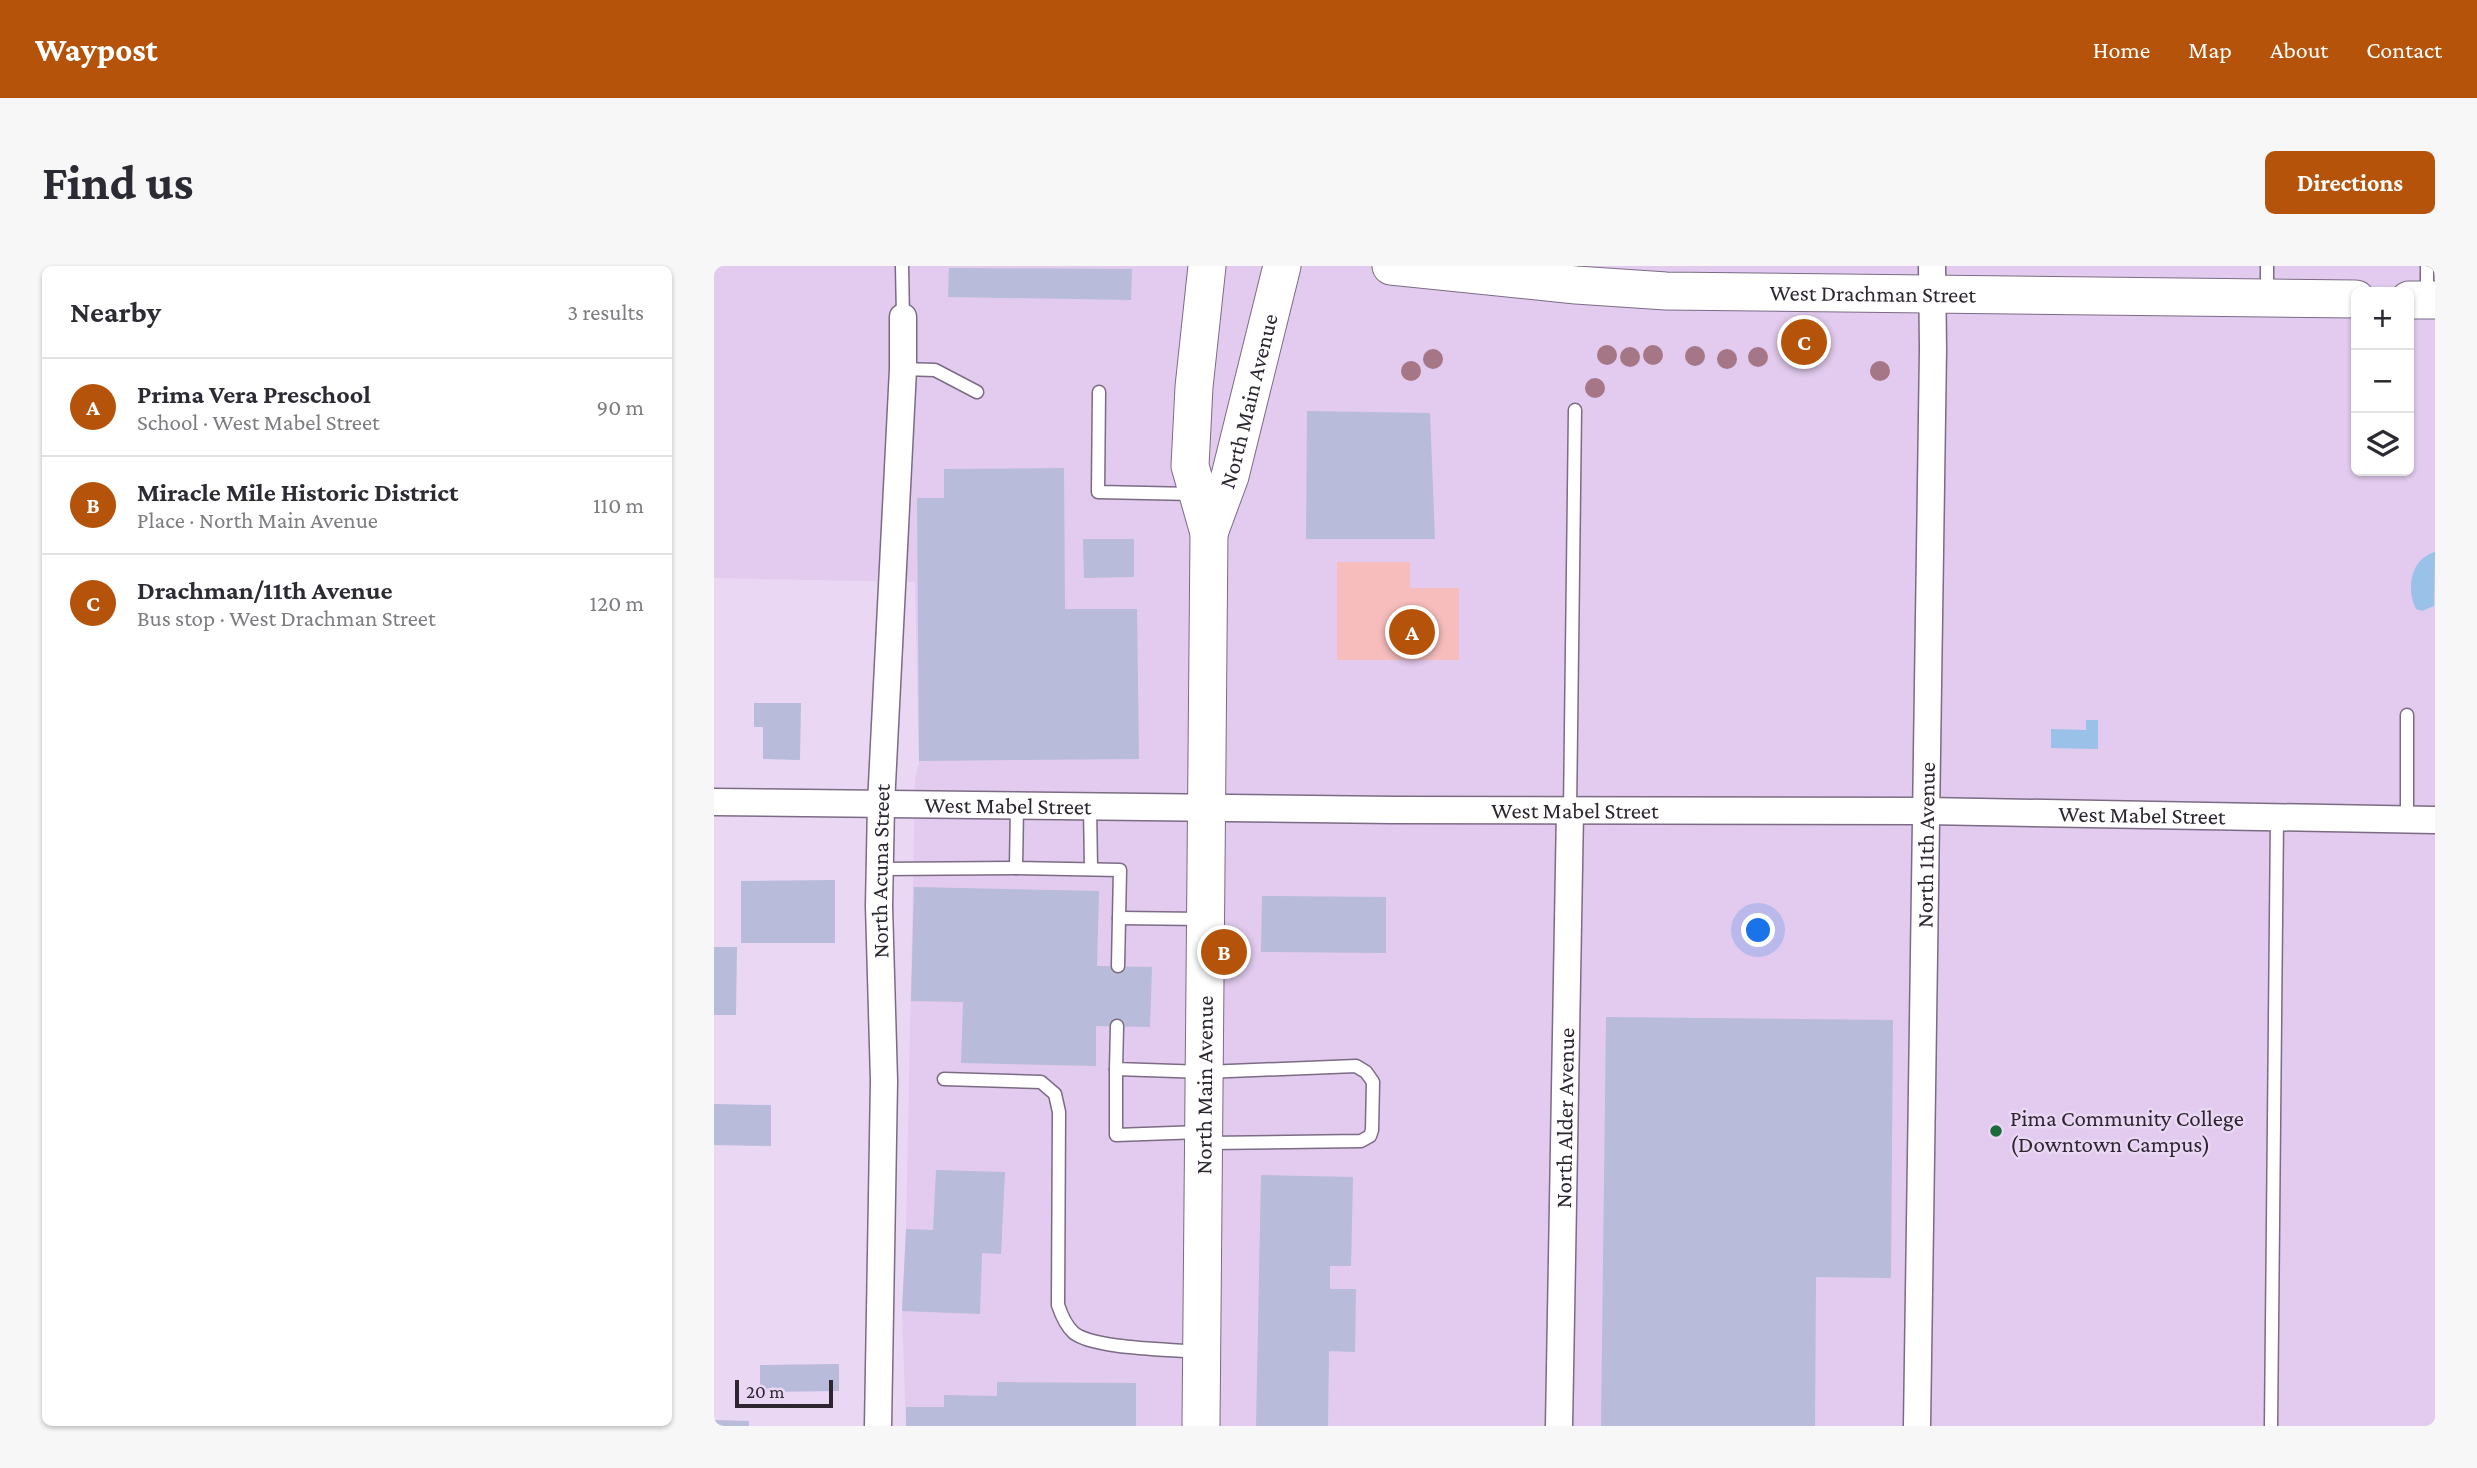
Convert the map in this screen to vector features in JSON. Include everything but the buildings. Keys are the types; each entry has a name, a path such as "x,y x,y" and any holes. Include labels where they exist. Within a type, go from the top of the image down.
{"main road":[{"name":"North Main Avenue","path":"1201,1426 1209,533 1190,466 1194,387 1207,266"},
{"name":"North Main Avenue","path":"1209,533 1230,476 1282,266"},
{"name":"West Drachman Street","path":"1391,266 1666,291 1933,280 2267,282 2351,298"}],"street":[{"name":"North 11th Avenue","path":"1917,1426 1933,280"},
{"name":"North Acuna Street","path":"878,1426 884,1081 881,804 904,369 903,317"},
{"name":"West Mabel Street","path":"714,802 1570,811 1926,811 2435,820"},
{"name":"North Alder Avenue","path":"1559,1426 1570,811"}],"lane":[{"path":"902,266 903,317"},
{"path":"904,369 936,370 977,392"},
{"path":"1100,392 1098,492 1198,495"},
{"path":"1570,811 1575,410"},
{"path":"2407,715 2407,820"},
{"path":"1016,868 1017,806"},
{"path":"1090,806 1091,869"},
{"path":"2271,1426 2277,818"},
{"path":"880,869 1120,870 1118,966"},
{"path":"1119,918 1206,919"},
{"path":"1116,1069 1205,1072 1356,1066 1366,1072 1374,1082 1372,1130 1370,1136 1361,1141 1116,1135 1116,1069 1117,1026"},
{"path":"944,1079 1041,1082 1055,1094 1059,1112 1058,1304 1063,1318 1075,1333 1100,1342 1202,1352"}],"shaded area":[{"path":"714,266 2435,266 2435,1426 906,1426 902,1311 915,780 919,761 915,582 714,578"},
{"path":"1337,562 1410,562 1410,588 1459,588 1459,660 1337,660"}],"water":[{"path":"2435,552 2434,606 2422,611 2416,609 2413,601 2412,576 2420,561"},
{"path":"2086,720 2098,720 2098,749 2051,748 2051,729 2086,730"}],"place":[{"name":"Drachman/11th Avenue","path":"1804,342"},
{"name":"Prima Vera Preschool","path":"1412,632"},
{"name":"Miracle Mile Historic District","path":"1224,952"},
{"name":"Pima Community College (Downtown Campus)","path":"1996,1131"}]}
